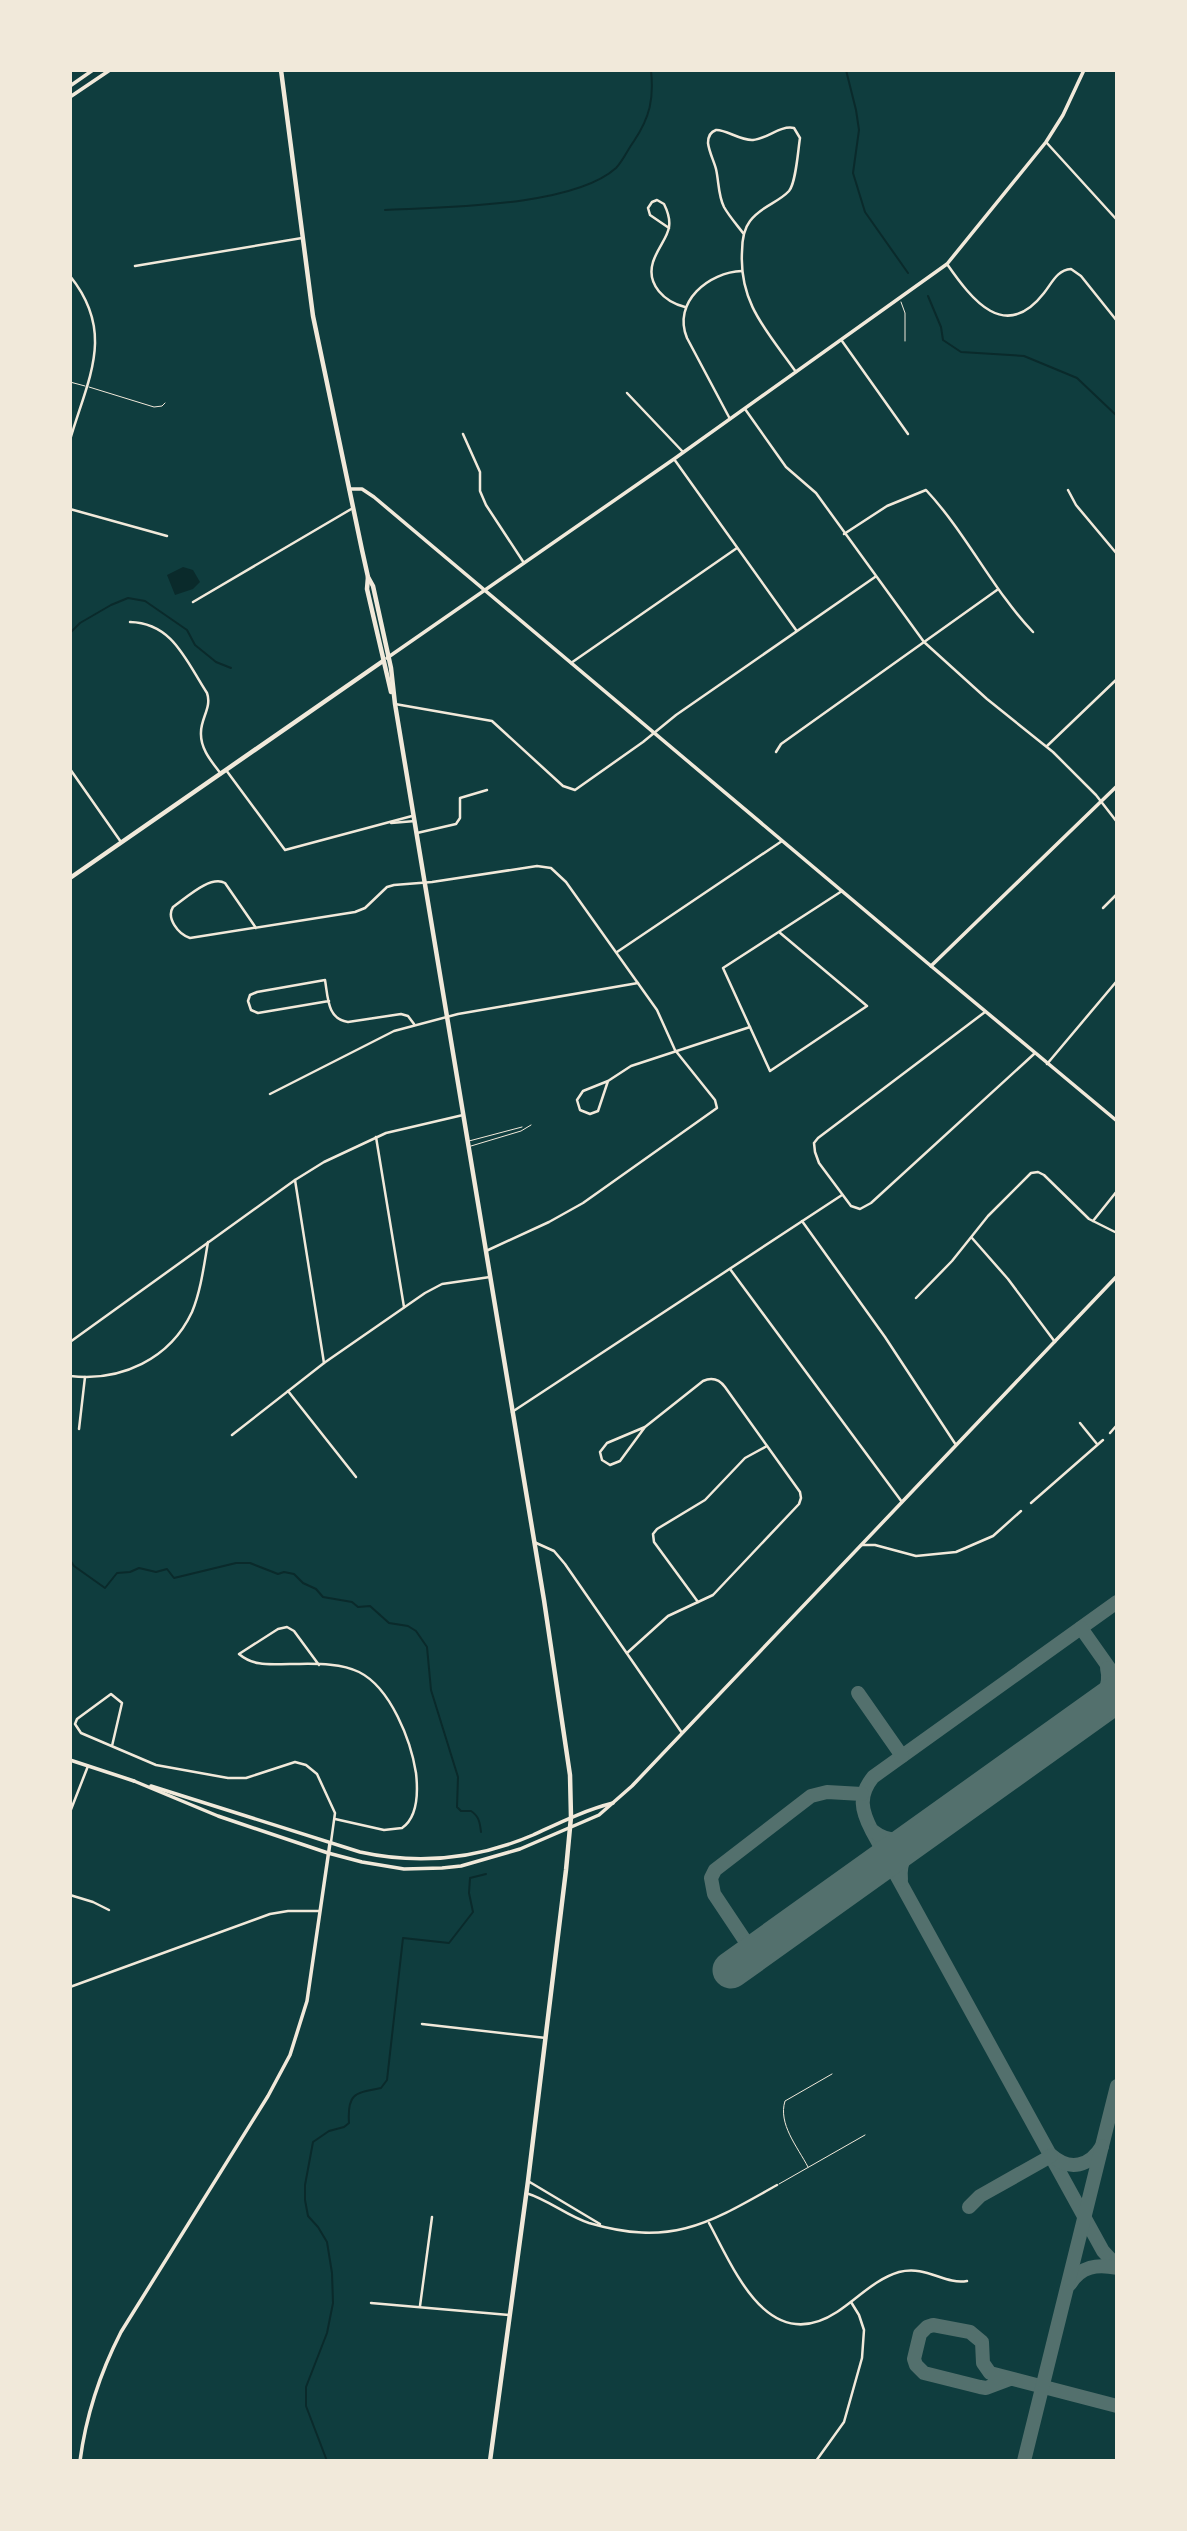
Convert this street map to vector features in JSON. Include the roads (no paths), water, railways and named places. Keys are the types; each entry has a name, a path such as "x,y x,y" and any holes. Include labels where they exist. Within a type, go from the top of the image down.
{"main road":[{"path":"70,86 93,70"},
{"path":"70,97 110,70"},
{"path":"281,70 318,340 368,577 373,586 388,657 569,1762 570,1827 528,2181 490,2461"},
{"path":"70,878 674,459 947,264 1046,142 1084,70"},
{"path":"349,489 362,489 374,497 930,967 1117,1121"},
{"path":"368,577 367,589 394,704"},
{"path":"930,967 1117,786"},
{"path":"134,1781 218,1816 328,1853 362,1863 404,1869 442,1868 481,1862 599,1815 682,1733 1117,1276"},
{"path":"70,1760 377,1856 424,1859 465,1856 511,1843 571,1817 615,1802"},
{"path":"80,2461 93,2400 108,2358 121,2332 268,2096 290,2055 304,2013 330,1843"},
{"path":"505,1854 511,1843"}],"street":[{"path":"743,233 720,198 716,169 708,145 709,136 718,130 755,140 786,127 794,128 800,138 791,188 749,222 743,233 742,271 749,303 796,372"},
{"path":"1046,142 1117,220"},
{"path":"669,228 650,215 648,208 652,202 657,200 665,205 669,215 669,228 653,261 653,278 667,300 685,307"},
{"path":"135,266 302,238"},
{"path":"947,264 979,303 991,312 1006,316 1017,315 1029,309 1060,272 1071,269 1081,276 1117,321"},
{"path":"730,419 685,332 682,321 685,307 697,291 716,277 742,271"},
{"path":"70,276 90,306 96,347 70,440"},
{"path":"842,341 908,434"},
{"path":"627,393 683,452"},
{"path":"745,409 786,467 816,493 924,642 987,699 1047,746 1117,822"},
{"path":"463,434 480,472 480,491 486,505 524,563"},
{"path":"674,459 796,631"},
{"path":"844,534 887,506 926,490 964,539 997,590 1033,632"},
{"path":"1069,491 1076,505 1117,554"},
{"path":"193,602 353,508"},
{"path":"70,509 167,536"},
{"path":"571,663 737,548"},
{"path":"394,704 492,721 563,786 571,790 580,788 653,732 875,577"},
{"path":"776,752 780,744 997,590"},
{"path":"130,622 150,625 166,633 207,693 209,703 201,727 201,739 209,758 221,774"},
{"path":"1047,746 1117,679"},
{"path":"70,769 121,842"},
{"path":"226,770 285,850 414,818"},
{"path":"417,833 456,824 460,818 460,798 487,790"},
{"path":"616,953 782,841"},
{"path":"256,929 225,883 217,880 174,906 170,912 172,920 188,938 256,929 355,912 365,908 387,887 533,866 551,868 566,882 662,1018 675,1050 716,1102 715,1110 573,1209 486,1251"},
{"path":"779,932 867,1006 770,1071 723,968 842,891"},
{"path":"1102,908 1117,894"},
{"path":"329,1000 258,1013 251,1010 248,1004 249,997 257,992 325,980 333,1013 344,1021 401,1014 408,1016 414,1024"},
{"path":"1047,1064 1116,982"},
{"path":"270,1094 394,1031 414,1024 638,983"},
{"path":"985,1013 822,1134 814,1143 816,1157 851,1206 860,1209 872,1203 1034,1054"},
{"path":"608,1081 597,1111 590,1114 580,1110 577,1103 581,1093 608,1081 631,1066 750,1027"},
{"path":"70,1342 324,1162 396,1130 463,1115"},
{"path":"376,1138 404,1307"},
{"path":"916,1298 952,1261 997,1206 1033,1172 1044,1175 1093,1222 1117,1233"},
{"path":"295,1180 324,1363"},
{"path":"1093,1222 1117,1191"},
{"path":"513,1412 842,1195"},
{"path":"802,1221 885,1337 956,1445"},
{"path":"971,1237 1008,1279 1055,1342"},
{"path":"70,1376 85,1377 123,1372 140,1366 172,1342 183,1328 196,1301 208,1242"},
{"path":"730,1269 902,1502"},
{"path":"232,1435 324,1363 404,1307 442,1284 490,1276"},
{"path":"79,1429 85,1377"},
{"path":"627,1653 668,1616 718,1591 801,1500 800,1492 723,1384 712,1379 701,1383 645,1427 618,1463 610,1465 602,1460 600,1452 604,1444 645,1427"},
{"path":"288,1391 356,1477"},
{"path":"1080,1423 1097,1444"},
{"path":"1110,1433 1117,1425"},
{"path":"1031,1503 1103,1440"},
{"path":"698,1602 654,1542 653,1534 709,1497 745,1458 767,1446"},
{"path":"862,1545 875,1545 906,1554 926,1556 956,1552 993,1536 1021,1511"},
{"path":"534,1542 554,1551 565,1564 682,1733"},
{"path":"319,1665 287,1627 278,1629 239,1654 260,1664 319,1665 352,1670 372,1682 393,1708 404,1730 415,1772 415,1805 411,1818 402,1828 384,1829 335,1819"},
{"path":"112,1746 122,1703 111,1694 77,1719 75,1724 79,1732 112,1746 162,1767 193,1770 228,1779 246,1778 295,1762 306,1765 317,1774 331,1804 335,1819 330,1843"},
{"path":"70,1812 89,1766"},
{"path":"70,1895 109,1910"},
{"path":"70,1987 257,1918 288,1911 319,1911"},
{"path":"422,2024 546,2038"},
{"path":"528,2181 603,2226"},
{"path":"526,2193 579,2219 650,2234 681,2231 709,2222 777,2185"},
{"path":"420,2306 432,2217"},
{"path":"709,2222 748,2293 769,2314 791,2322 815,2322 833,2315 881,2280 905,2271 922,2271 957,2282 967,2281"},
{"path":"816,2461 844,2422 862,2358 864,2330 851,2302"},
{"path":"370,2303 509,2315"}],"lane":[{"path":"900,300 905,313 905,341"},
{"path":"70,382 154,407 166,403"},
{"path":"468,1144 521,1131 531,1125"},
{"path":"468,1144 520,1126 524,1128"},
{"path":"808,2167 783,2121 782,2110 785,2101 832,2074"},
{"path":"777,2185 864,2135"}],"water":[{"path":"183,567 193,570 200,582 193,589 175,595 167,575"}],"waterway":[{"path":"385,210 472,206 539,198 570,191 596,181 619,165 644,124 651,99 651,70"},
{"path":"846,70 859,130 853,173 865,212 908,273"},
{"path":"928,296 941,327 943,340 961,352 1024,356 1077,378 1117,416"},
{"path":"70,633 80,623 111,605 128,598 145,601 187,630 195,645 216,662 231,668"},
{"path":"70,1560 74,1566 105,1588 117,1573 139,1568 156,1572 167,1569 174,1578 236,1563 250,1563 278,1574 294,1574 323,1597 352,1602 358,1607 370,1606 389,1623 408,1626 416,1631 427,1647 431,1690 458,1777 457,1807 461,1811 471,1811 476,1815 481,1832"},
{"path":"327,2461 306,2406 306,2387 327,2333 333,2303 327,2242 308,2216 305,2200 313,2142 329,2131 349,2123 351,2100 354,2096 381,2088 387,2080 403,1938 449,1943 473,1912 469,1893 470,1878 486,1874"}]}
